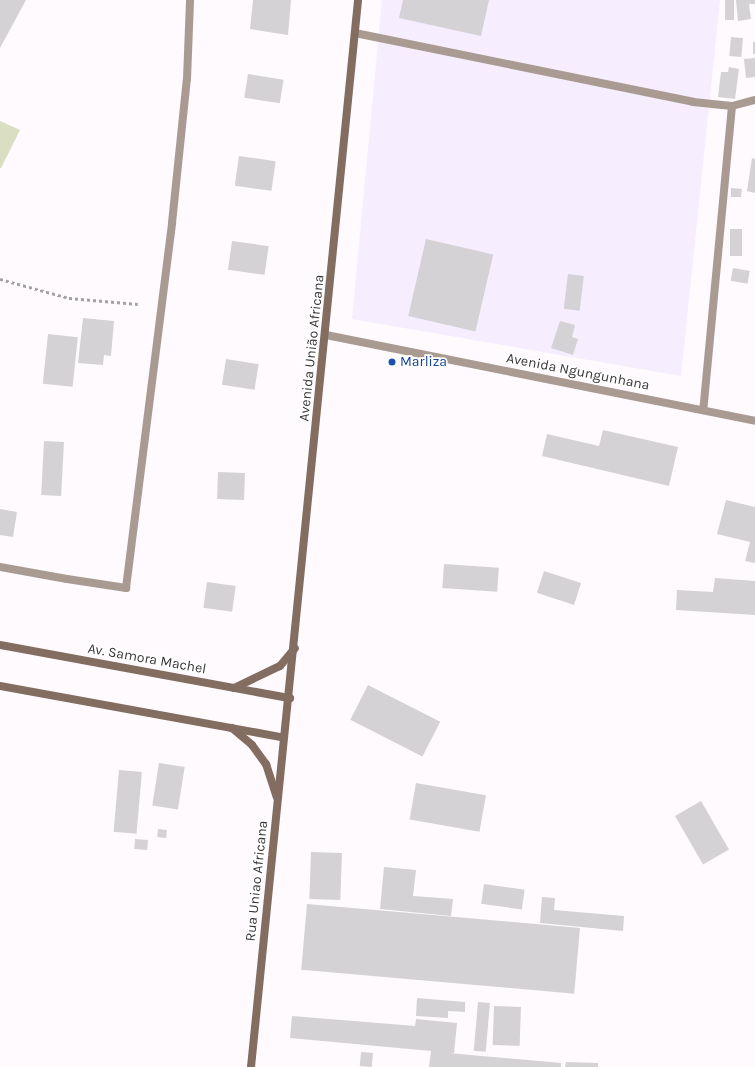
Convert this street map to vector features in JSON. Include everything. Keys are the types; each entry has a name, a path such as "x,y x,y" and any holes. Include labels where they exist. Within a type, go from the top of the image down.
{"main road":[{"name":"Avenida União Africana","path":"290,698 358,0"},
{"name":"Av. Samora Machel","path":"0,645 290,698"},
{"path":"234,688 280,666 295,648"},
{"path":"0,686 282,737"},
{"name":"Rua Uniao Africana","path":"251,1067 279,801 282,737 290,698"},
{"path":"231,727 252,745 266,764 279,801"}],"street":[{"path":"0,568 126,588 172,223 187,79 190,0"},
{"path":"355,33 693,102 732,106 755,100"},
{"path":"704,410 732,106"},
{"name":"Avenida Ngungunhana","path":"326,335 755,421"}],"path":[{"path":"0,278 69,298 138,304"}],"shaded area":[{"path":"382,0 720,0 681,376 352,319"}],"green space":[{"path":"0,121 20,130 1,168 0,168"}],"building":[{"path":"0,0 26,0 0,48"},
{"path":"253,0 291,0 288,35 250,29"},
{"path":"403,0 489,0 481,36 399,18"},
{"path":"725,0 734,0 734,20 725,20"},
{"path":"736,0 755,0 755,4 749,4 751,19 738,21"},
{"path":"731,37 743,38 741,57 729,56"},
{"path":"753,42 755,42 755,54 753,54"},
{"path":"755,58 755,77 746,78 744,59"},
{"path":"729,67 739,69 735,99 718,97 721,72 728,72"},
{"path":"248,74 284,80 280,103 244,98"},
{"path":"239,156 276,161 271,191 235,186"},
{"path":"752,158 755,159 755,193 747,191"},
{"path":"731,188 742,189 741,197 731,197"},
{"path":"730,229 742,229 742,256 730,256"},
{"path":"426,239 493,255 475,331 408,316"},
{"path":"232,241 269,246 265,275 228,270"},
{"path":"733,268 750,271 747,284 731,281"},
{"path":"568,274 584,276 580,311 564,309"},
{"path":"83,318 114,321 111,356 104,355 103,365 78,363"},
{"path":"560,321 575,325 572,337 578,339 573,355 551,348"},
{"path":"48,334 78,337 73,387 43,384"},
{"path":"226,359 259,364 255,390 222,385"},
{"path":"603,430 678,447 669,486 542,456 547,434 599,446"},
{"path":"44,441 64,442 61,496 41,495"},
{"path":"218,472 245,473 244,500 217,499"},
{"path":"726,500 755,507 755,563 745,561 750,542 717,534"},
{"path":"0,509 17,512 13,537 0,535"},
{"path":"444,564 499,568 497,592 442,588"},
{"path":"544,571 581,583 574,605 537,593"},
{"path":"715,578 755,581 755,615 676,610 677,590 713,592"},
{"path":"207,582 236,586 232,612 203,608"},
{"path":"368,685 440,722 422,757 350,720"},
{"path":"159,763 185,767 178,810 152,805"},
{"path":"119,770 142,772 137,834 114,832"},
{"path":"416,783 486,795 479,832 410,819"},
{"path":"701,801 729,849 703,864 675,816"},
{"path":"158,829 167,830 166,838 157,837"},
{"path":"135,839 148,840 147,850 134,849"},
{"path":"311,852 342,853 340,900 309,899"},
{"path":"384,867 416,870 413,896 453,899 451,916 380,909"},
{"path":"484,884 525,890 522,910 481,904"},
{"path":"542,897 555,898 554,910 624,916 623,931 540,923"},
{"path":"307,904 580,928 574,994 301,970"},
{"path":"417,998 465,1002 465,1012 448,1011 448,1018 416,1016"},
{"path":"478,1002 490,1003 486,1052 474,1051"},
{"path":"494,1006 521,1007 520,1046 493,1045"},
{"path":"292,1016 415,1026 416,1019 457,1023 454,1053 449,1053 561,1063 561,1067 429,1067 431,1051 290,1038"},
{"path":"361,1052 373,1053 372,1067 360,1066"},
{"path":"566,1062 598,1063 598,1067 565,1067"}],"place":[{"name":"Marliza","path":"392,362"}]}
